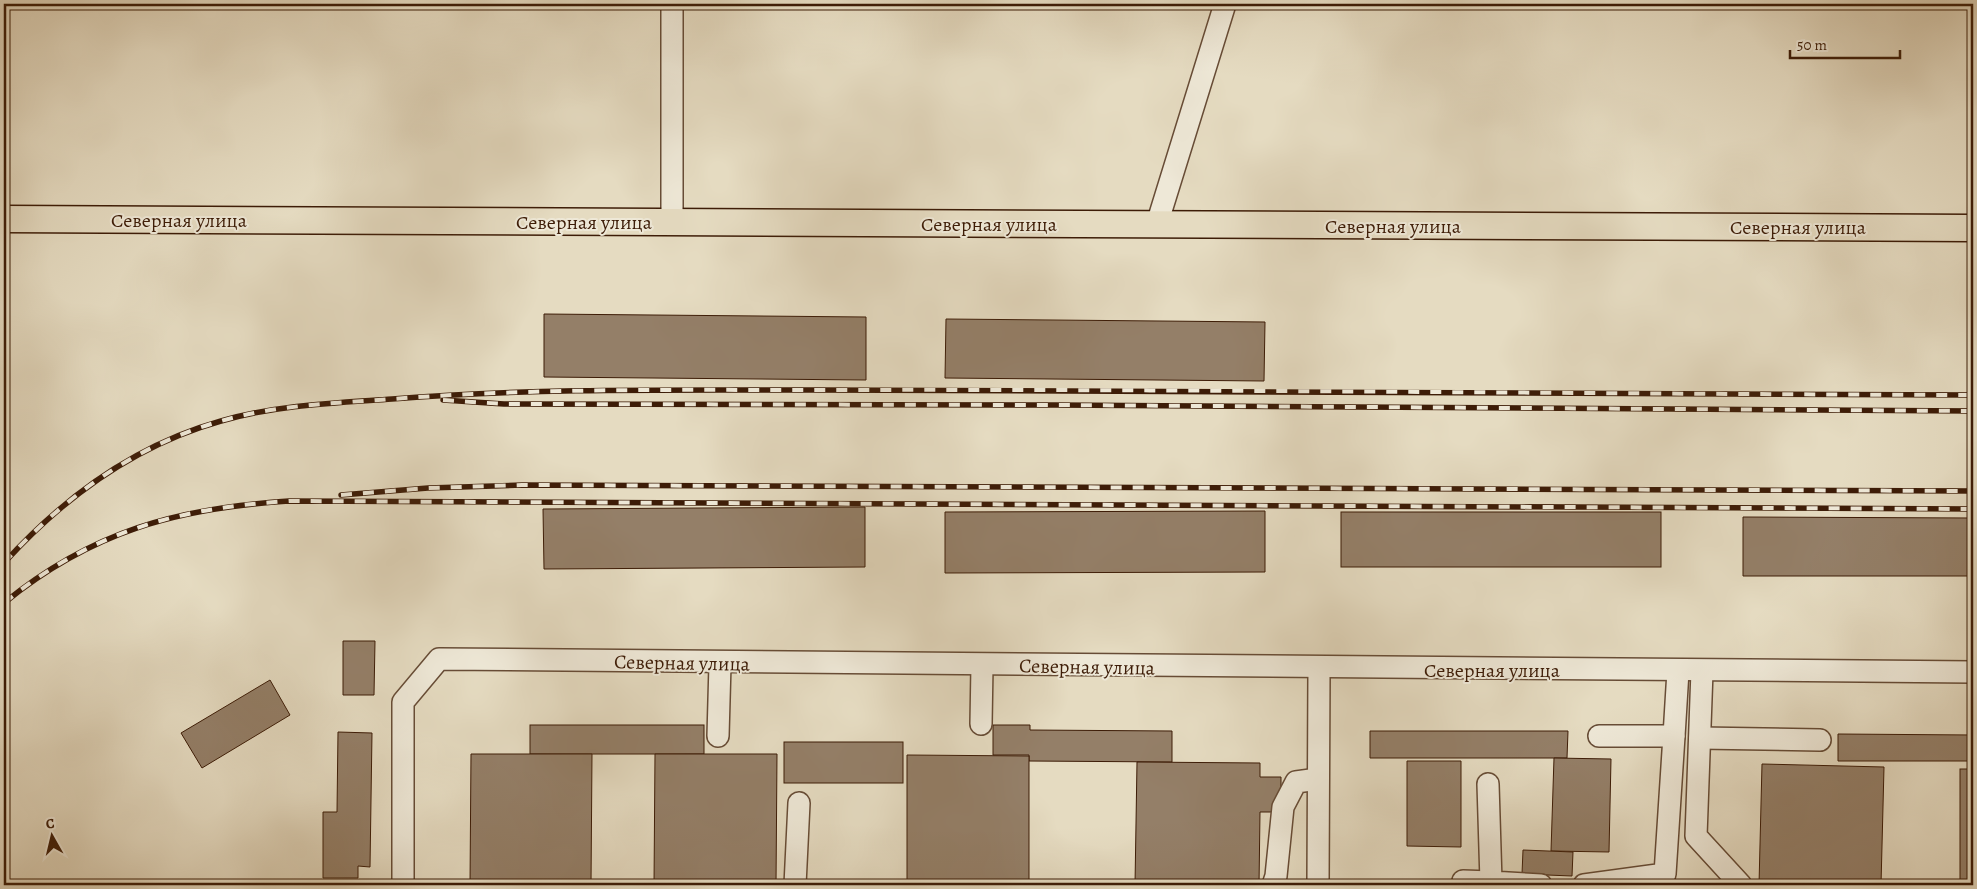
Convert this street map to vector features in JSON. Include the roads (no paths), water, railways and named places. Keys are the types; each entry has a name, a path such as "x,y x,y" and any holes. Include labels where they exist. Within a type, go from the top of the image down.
{"main road":[{"name":"Северная улица","path":"4,219 1973,228"}],"street":[{"path":"672,4 672,222"},
{"path":"1157,224 1225,4"},
{"name":"Северная улица","path":"403,885 403,702 439,659 1319,670 1973,672"},
{"path":"718,736 720,664"},
{"path":"981,724 982,666"},
{"path":"1318,885 1319,670"},
{"path":"1584,885 1666,874 1678,671"},
{"path":"1702,671 1696,836 1741,885"},
{"path":"1599,736 1674,736"},
{"path":"1700,738 1820,740"},
{"path":"1273,885 1276,876 1283,807 1296,782 1318,779"},
{"path":"1488,784 1491,882"},
{"path":"795,885 799,803"},
{"path":"1463,885 1463,882 1542,885"}],"railway":[{"path":"4,563 27,539 76,496 130,459 159,444 189,431 221,421 263,411 327,404 445,395 657,390 1106,390 1973,395"},
{"path":"443,400 504,404 1055,405 1973,411"},
{"path":"341,495 428,488 522,485 1973,491"},
{"path":"4,603 37,578 70,558 104,541 138,528 173,517 210,510 248,504 289,501 1973,509"}]}
